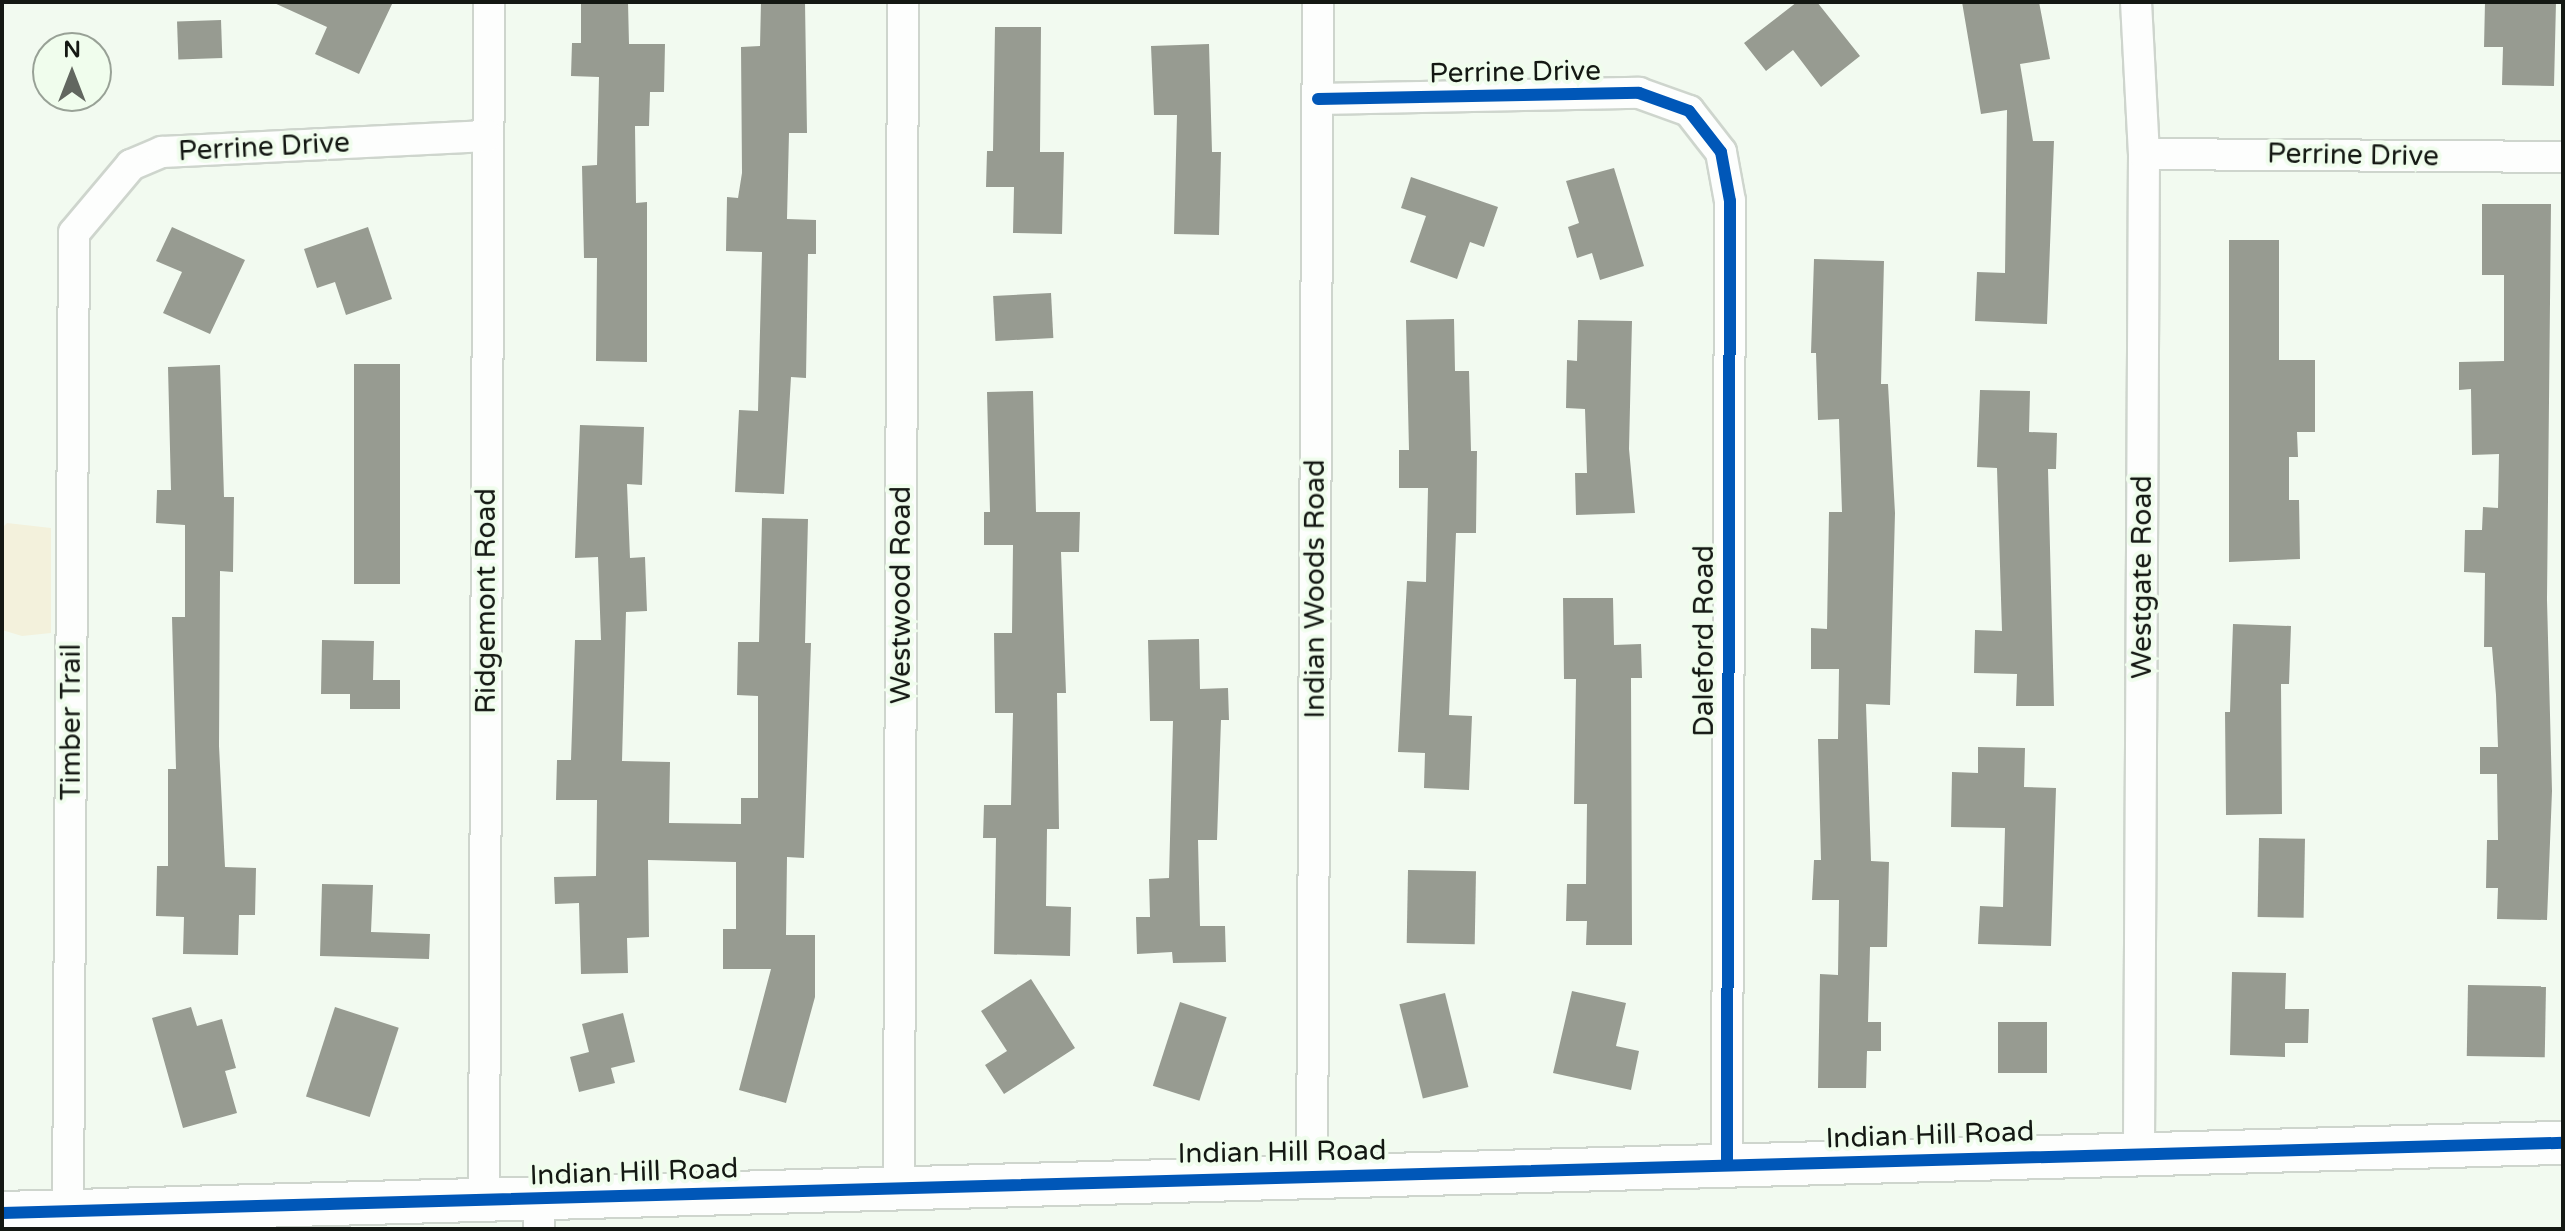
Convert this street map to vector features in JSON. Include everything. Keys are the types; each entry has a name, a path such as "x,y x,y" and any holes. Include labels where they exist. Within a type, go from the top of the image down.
{"street":[{"name":"Ridgemont Road","path":"484,1200 489,2"},
{"name":"Westwood Road","path":"899,1187 903,2"},
{"name":"Indian Woods Road","path":"1312,1176 1318,2"},
{"name":"Westgate Road","path":"2136,2 2144,154 2139,1153"},
{"name":"Perrine Drive","path":"1318,99 1639,93 1675,103 1704,124"},
{"name":"Daleford Road","path":"1704,124 1721,152 1730,201 1727,1165"},
{"name":"Perrine Drive","path":"74,233 131,165 162,152 488,136"},
{"name":"Perrine Drive","path":"2144,154 2563,157"},
{"name":"Timber Trail","path":"68,1212 74,233"},
{"name":"Indian Hill Road","path":"13,1218 68,1212 484,1200 539,1214 899,1187 2563,1143"}],"shaded area":[{"path":"7,523 51,528 51,633 22,636 2,630 2,528"}],"building":[{"path":"272,2 393,2 359,74 315,54 327,27"},
{"path":"581,2 628,2 629,44 665,44 664,92 650,92 649,126 635,126 636,203 647,202 647,362 596,361 597,258 584,258 582,166 597,165 599,77 571,76 572,43 581,43"},
{"path":"761,2 805,2 807,133 789,133 787,219 816,220 816,254 808,254 806,378 791,377 784,494 735,492 739,410 758,411 762,252 726,251 727,197 738,198 742,173 741,47 760,46"},
{"path":"1797,2 1817,2 1860,56 1821,87 1793,50 1766,71 1744,43"},
{"path":"1962,2 2039,2 2050,59 2020,64 2033,141 2054,141 2047,324 1975,321 1977,272 2005,273 2007,110 1981,114"},
{"path":"2485,2 2556,2 2554,86 2502,85 2503,47 2484,47"},
{"path":"221,20 222,58 178,60 177,22"},
{"path":"995,27 1041,27 1040,152 1064,152 1062,234 1013,233 1014,187 986,187 987,151 993,151"},
{"path":"1209,44 1212,152 1221,152 1219,235 1174,234 1177,115 1154,115 1151,46"},
{"path":"1614,168 1644,266 1600,280 1592,253 1577,258 1568,227 1579,223 1566,181"},
{"path":"1411,177 1498,207 1484,247 1470,242 1457,279 1410,262 1426,216 1401,208"},
{"path":"2482,204 2551,204 2547,600 2552,791 2547,920 2497,919 2498,888 2486,888 2487,840 2498,840 2497,774 2480,774 2480,747 2498,747 2496,695 2492,647 2484,647 2485,573 2464,572 2465,530 2482,530 2483,507 2498,508 2499,454 2472,455 2471,389 2459,390 2459,362 2504,361 2504,275 2482,275"},
{"path":"172,227 245,260 210,334 163,313 182,272 156,261"},
{"path":"368,227 392,299 346,315 335,282 317,288 304,249"},
{"path":"2229,240 2279,240 2279,360 2315,360 2315,432 2297,432 2298,457 2289,457 2289,500 2299,500 2300,559 2229,562"},
{"path":"1814,259 1884,261 1881,384 1888,384 1895,513 1890,705 1866,704 1871,861 1889,862 1887,947 1870,947 1868,1022 1881,1022 1881,1051 1867,1051 1866,1088 1818,1088 1820,974 1838,975 1839,900 1812,900 1814,860 1821,860 1818,739 1838,739 1839,669 1811,669 1811,628 1827,629 1829,512 1842,512 1839,419 1818,420 1816,353 1811,353"},
{"path":"1051,293 1053,338 995,341 993,296"},
{"path":"1454,319 1455,371 1469,371 1471,451 1477,451 1476,533 1456,533 1449,715 1472,716 1469,790 1424,788 1425,753 1398,752 1407,581 1426,582 1428,488 1399,488 1399,450 1409,450 1406,320"},
{"path":"1578,320 1632,321 1629,449 1635,513 1576,515 1575,473 1587,473 1585,409 1566,408 1567,360 1577,361"},
{"path":"354,364 400,364 400,584 354,584"},
{"path":"220,365 224,497 234,497 233,572 220,571 219,746 225,867 256,868 255,915 239,915 238,955 183,954 184,917 156,916 157,866 168,866 168,769 176,769 172,617 185,617 185,525 156,523 157,490 171,490 168,367"},
{"path":"1980,390 2030,391 2029,432 2057,433 2056,469 2048,469 2054,706 2016,706 2017,674 1974,673 1975,630 2002,631 1997,468 1977,467"},
{"path":"1033,391 1036,512 1080,512 1079,552 1061,552 1066,693 1057,693 1059,829 1047,829 1046,906 1071,907 1070,956 994,954 996,838 983,838 984,805 1011,805 1013,713 995,713 994,633 1012,633 1013,545 984,545 984,512 990,512 987,392"},
{"path":"580,425 644,427 642,485 627,484 630,558 645,557 647,611 626,612 622,761 670,762 669,823 741,824 741,798 758,798 758,696 737,695 738,642 759,642 762,518 808,519 805,643 811,643 804,858 787,857 786,935 815,935 815,997 786,1103 739,1090 771,969 723,969 723,929 736,929 736,862 648,860 649,937 627,938 628,973 581,974 579,903 555,904 554,877 596,876 597,800 556,800 557,760 571,760 575,640 601,640 598,557 575,558"},
{"path":"1563,598 1613,598 1614,645 1641,644 1642,678 1631,678 1632,945 1586,945 1587,921 1566,921 1567,884 1586,884 1587,804 1574,804 1576,679 1564,679"},
{"path":"2233,624 2291,626 2289,684 2281,684 2282,814 2226,815 2225,712 2230,712"},
{"path":"1199,639 1200,689 1228,688 1229,720 1221,720 1217,840 1198,840 1200,926 1225,926 1226,962 1173,963 1172,952 1137,954 1136,917 1150,917 1149,879 1169,878 1173,721 1150,721 1148,640"},
{"path":"322,640 374,641 373,680 400,680 400,709 350,709 350,694 321,694"},
{"path":"1978,747 2025,748 2024,787 2056,788 2051,946 1978,944 1980,906 2003,907 2005,828 1951,827 1952,772 1978,773"},
{"path":"2259,838 2305,839 2304,918 2258,917"},
{"path":"1408,870 1476,871 1475,944 1407,943"},
{"path":"322,884 373,885 371,932 430,934 429,959 320,956"},
{"path":"2232,972 2286,973 2285,1009 2309,1009 2308,1043 2285,1043 2285,1057 2230,1055"},
{"path":"1031,979 1075,1048 1004,1094 985,1065 1007,1051 981,1011"},
{"path":"2468,985 2546,986 2545,1057 2467,1056"},
{"path":"1572,991 1626,1003 1616,1046 1639,1051 1631,1090 1553,1073"},
{"path":"1445,993 1468,1087 1423,1098 1399,1004"},
{"path":"1180,1002 1227,1017 1199,1101 1153,1086"},
{"path":"191,1007 197,1026 222,1019 236,1068 225,1071 237,1113 183,1128 152,1018"},
{"path":"335,1007 399,1028 370,1117 306,1096"},
{"path":"623,1013 635,1062 611,1068 615,1083 579,1092 570,1057 589,1052 582,1024"},
{"path":"1998,1022 2047,1022 2047,1073 1998,1073"}],"cycle path":[{"path":"1318,99 1639,93 1689,111 1721,152 1730,201 1727,1165"},
{"path":"2,1213 2563,1143"}]}
